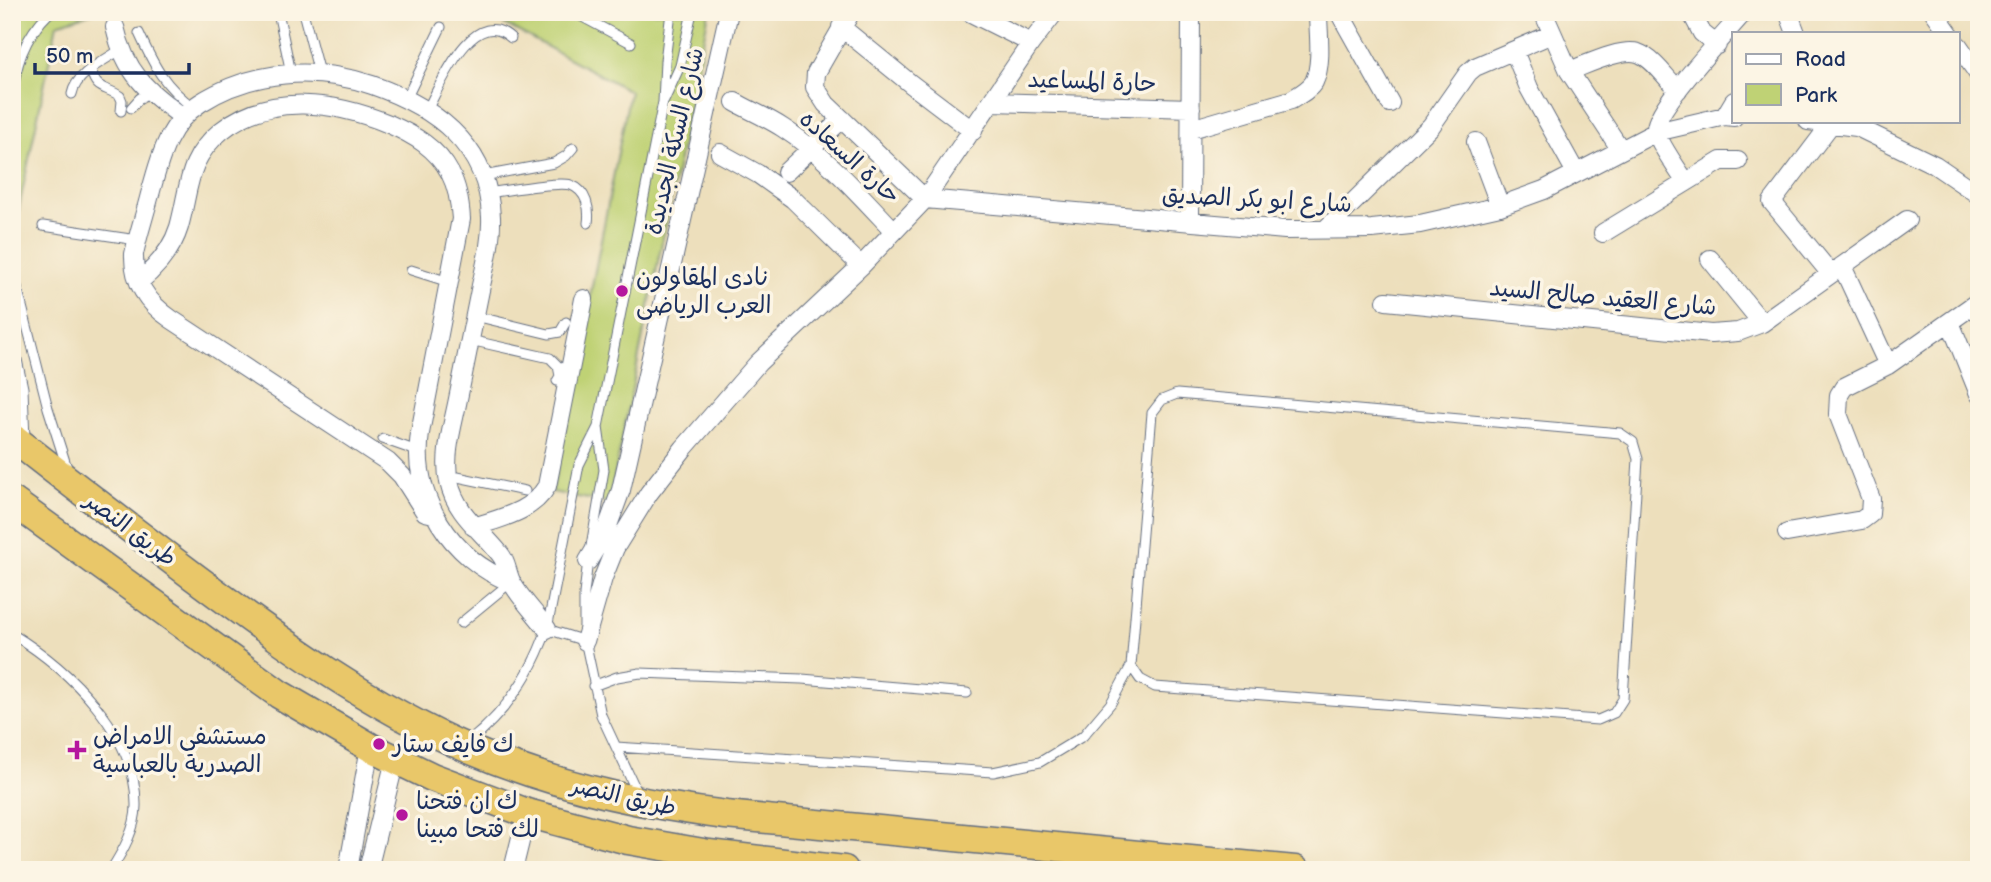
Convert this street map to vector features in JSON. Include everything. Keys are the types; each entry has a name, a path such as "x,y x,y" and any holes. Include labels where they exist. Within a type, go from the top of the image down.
{"highway":[{"name":"طريق النصر","path":"18,442 257,625 307,659 463,746 532,773 595,793 726,816 1295,870"},
{"name":"طريق النصر","path":"12,501 268,687 395,760 471,793 588,831 668,848 842,870"}],"street":[{"name":"شارع السكة الجديدة","path":"588,561 606,531 621,490 729,12"},
{"path":"969,12 1031,43"},
{"path":"585,641 611,558 649,493 758,363 861,266 925,199 1055,12"},
{"path":"1190,221 1191,12"},
{"path":"1191,129 1291,100 1304,92 1314,82 1318,62 1318,12"},
{"path":"1339,12 1391,103"},
{"path":"1542,12 1569,71 1621,150"},
{"path":"1691,12 1702,33 1717,44"},
{"path":"1685,181 1656,132 1658,118 1678,90 1744,12"},
{"path":"1787,12 1796,32"},
{"path":"1934,12 1948,32"},
{"path":"925,199 826,104 815,87 816,73 847,16 911,84 973,131"},
{"path":"115,27 120,50 135,76 150,92 188,113"},
{"path":"1325,230 1431,126 1468,73 1475,67 1552,34"},
{"path":"1514,51 1529,88 1576,173"},
{"path":"1569,71 1620,53 1638,53 1653,63 1678,90"},
{"path":"1960,55 1979,75"},
{"path":"292,73 296,105"},
{"path":"434,514 425,512 402,476 388,462 161,312 148,299 139,282 134,261 137,240 162,152 171,133 188,113 215,94 257,79 292,73 318,73 355,79 427,110 464,142 485,185 491,232 448,468 456,503 474,527 502,555 511,582 547,629"},
{"name":"حارة السعاده","path":"735,102 782,127 809,147 854,188 894,231"},
{"name":"حارة المساعيد","path":"992,103 1191,108"},
{"path":"139,282 159,264 174,240 192,170 209,143 234,122 279,107 332,106 357,111 413,136 440,158 450,172 459,196 461,219 417,451 422,484 434,514 445,531 485,570 511,582"},
{"name":"شارع ابو بكر الصديق","path":"925,199 1272,229 1372,229 1420,224 1500,206 1544,190 1656,132 1731,111"},
{"path":"786,172 809,147 842,119"},
{"path":"1815,122 1862,124 1935,165 1979,195"},
{"path":"1830,124 1772,202 1837,270 1888,365"},
{"path":"1476,142 1500,206"},
{"path":"720,153 758,174 793,199 861,266"},
{"path":"1603,233 1721,161 1738,161"},
{"path":"459,196 485,185"},
{"name":"شارع العقيد صالح السيد","path":"1386,301 1712,334 1738,332 1762,323 1907,220"},
{"path":"1710,259 1762,323"},
{"path":"474,527 528,506 537,500 547,486 584,299"},
{"path":"1787,533 1862,520 1870,514 1871,499 1838,414 1839,395 1844,387 1888,365 1979,301"},
{"path":"1950,322 1979,394"},
{"path":"417,451 448,468"},
{"path":"470,558 488,542"},
{"path":"348,870 370,747"},
{"path":"368,870 395,760"},
{"path":"513,870 527,813"}],"lane":[{"path":"12,101 18,62 31,34 50,12"},
{"path":"278,12 292,73"},
{"path":"303,12 318,73"},
{"path":"573,12 631,43"},
{"path":"463,746 482,731 514,696 538,655 547,629 579,465 598,427 663,102 671,12"},
{"path":"663,102 680,66 692,12"},
{"path":"405,99 440,27"},
{"path":"427,110 464,44 480,34 495,31 511,38"},
{"path":"139,33 161,78 181,99 188,113"},
{"path":"12,50 18,62"},
{"path":"72,94 76,82 120,50"},
{"path":"91,70 101,89 120,96 121,111"},
{"path":"131,108 150,92"},
{"path":"485,185 554,163 573,148"},
{"path":"485,185 575,187 586,200 589,215 587,223"},
{"path":"43,226 137,240"},
{"path":"411,270 449,282"},
{"path":"13,271 52,421 73,485"},
{"path":"475,316 549,334 560,332 566,322"},
{"path":"12,335 25,408 18,442"},
{"path":"470,340 550,358 558,366 557,381"},
{"path":"15,358 38,370"},
{"path":"616,747 993,772 1040,762 1083,736 1111,703 1131,666 1152,413 1162,400 1177,394 1620,433 1633,442 1638,459 1623,699 1614,713 1598,720 1155,687 1140,678 1131,666"},
{"path":"598,427 603,456 603,485 584,594 585,641 601,715 642,803"},
{"path":"383,439 417,451"},
{"path":"448,468 525,491"},
{"path":"461,623 511,582"},
{"path":"547,629 585,641"},
{"path":"12,635 33,647 77,684 96,705 126,757 134,781 136,808 127,844 111,870"},
{"path":"593,686 617,677 640,673 802,678 967,693"}],"green space":[{"path":"12,12 95,12 57,24 13,236 21,269 12,271"},
{"name":"نادى المقاولون العرب الرياضى","path":"482,12 709,12 609,503 552,492 630,91"}],"place":[{"name":"نادى المقاولون العرب الرياضى","path":"622,291"},
{"name":"ك فايف ستار","path":"379,744"},
{"name":"مستشفى الامراض الصدرية بالعباسية","path":"77,750"},
{"name":"ك ان فتحنا لك فتحا مبينا","path":"402,815"}]}
